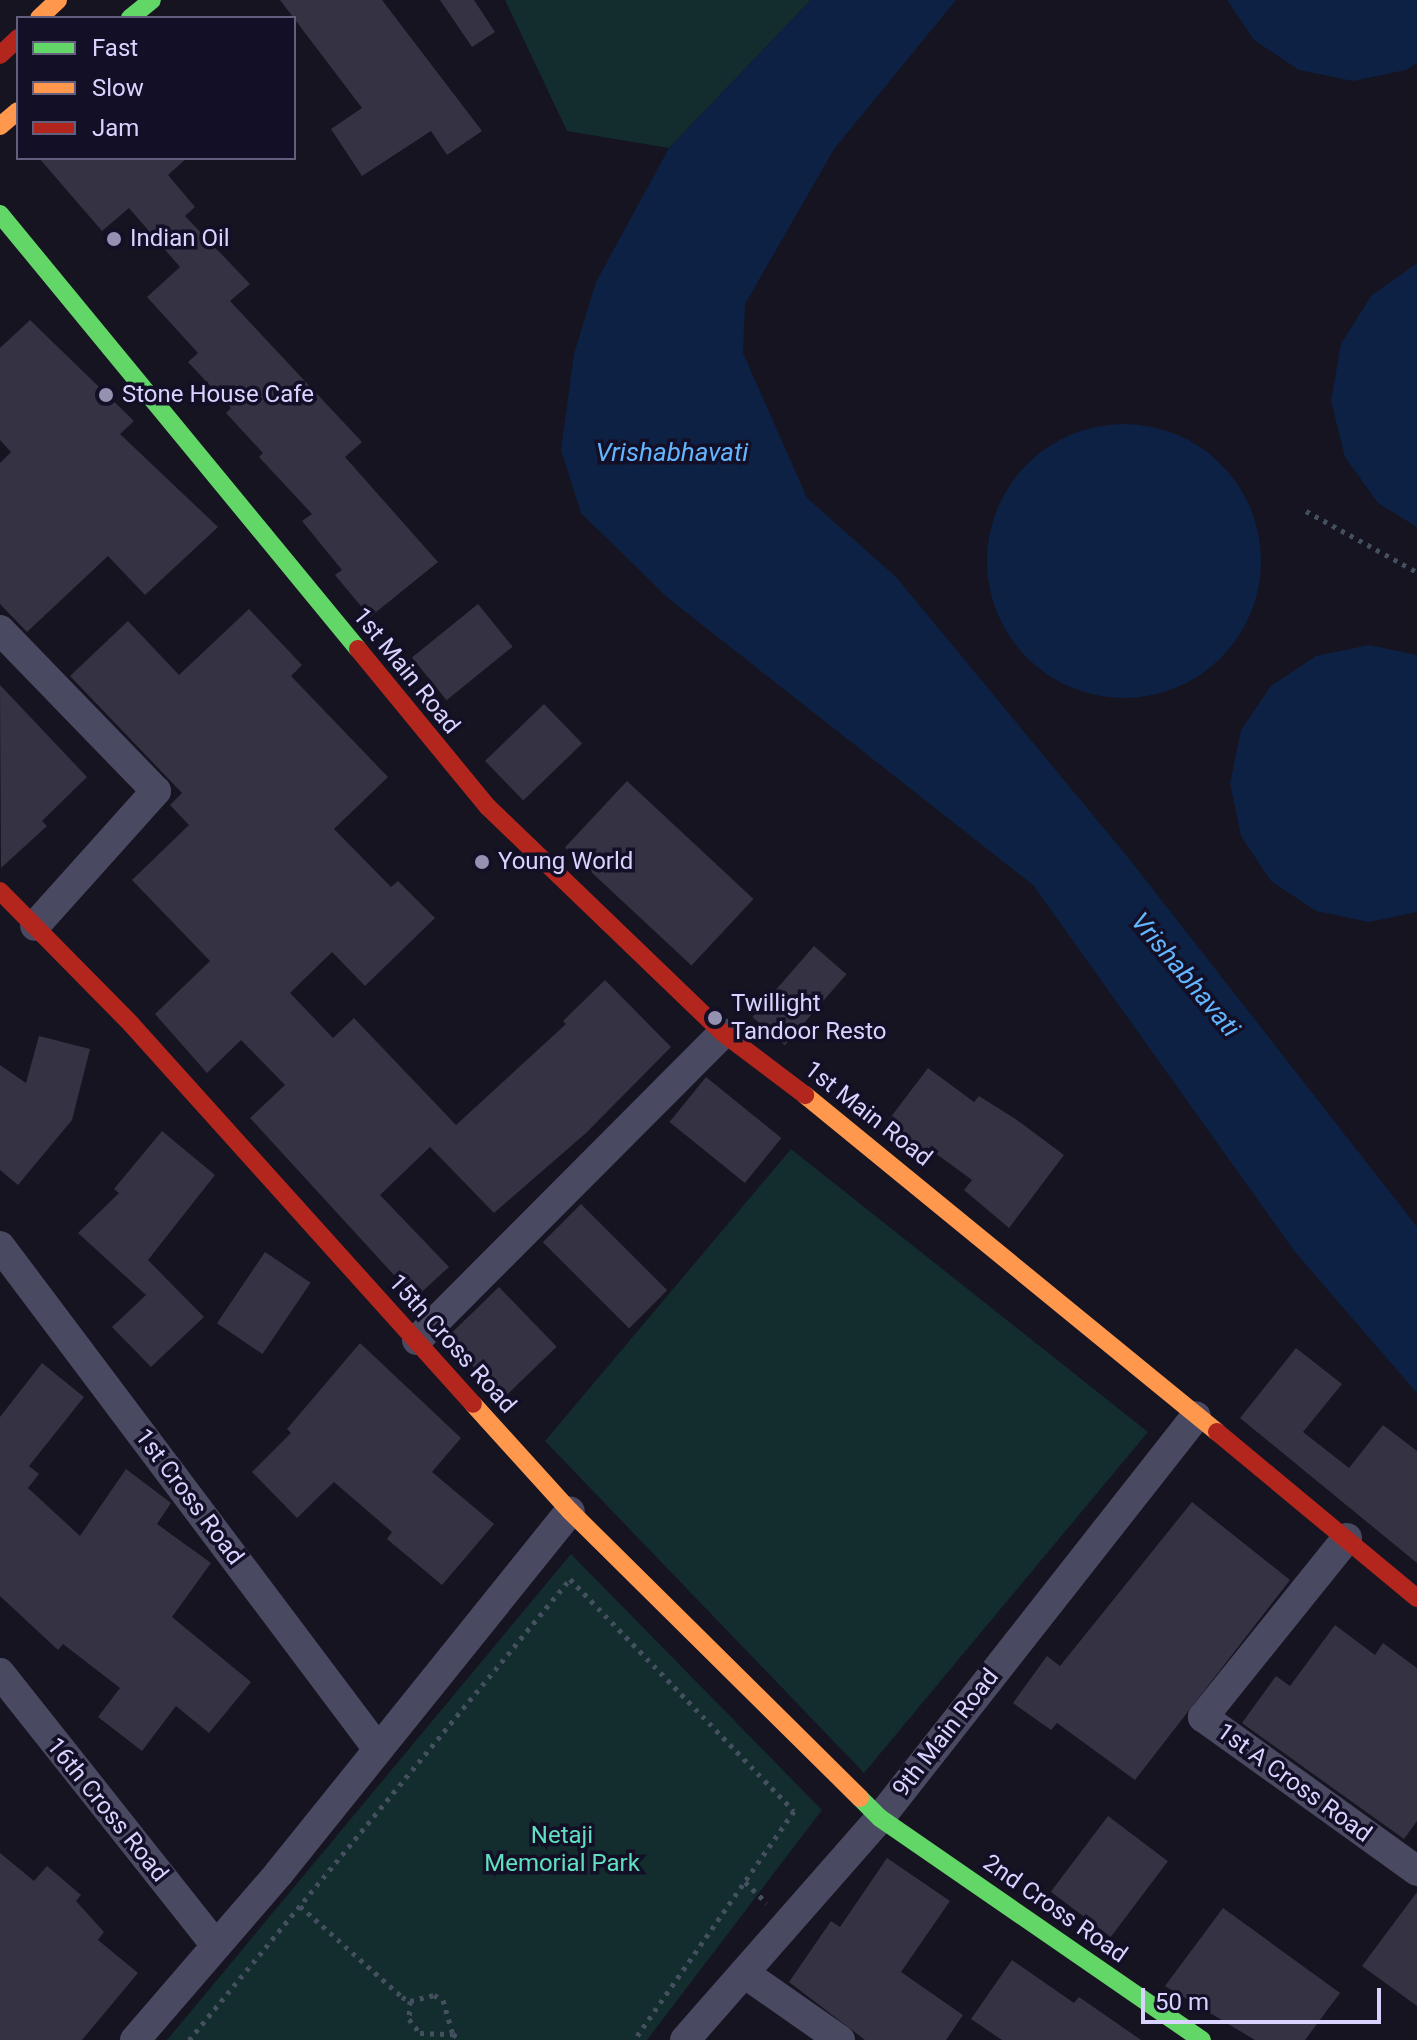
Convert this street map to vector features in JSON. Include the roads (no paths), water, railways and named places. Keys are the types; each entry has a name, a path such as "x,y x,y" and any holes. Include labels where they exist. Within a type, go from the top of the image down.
{"street":[{"path":"41,16 58,0"},
{"path":"132,16 152,0"},
{"path":"0,55 16,40"},
{"path":"0,126 16,113"},
{"name":"1st Main Road","path":"0,214 488,807 723,1033 906,1173 1417,1598"},
{"path":"0,630 156,791 35,926"},
{"name":"15th Cross Road","path":"0,891 131,1024 570,1511 880,1818"},
{"path":"417,1340 723,1033"},
{"name":"1st Cross Road","path":"0,1246 378,1749"},
{"name":"9th Main Road","path":"685,2040 880,1818 1196,1416"},
{"path":"135,2040 378,1749 570,1511"},
{"name":"1st A Cross Road","path":"1347,1538 1203,1717 1417,1871"},
{"name":"16th Cross Road","path":"0,1673 216,1946"},
{"name":"2nd Cross Road","path":"880,1818 1202,2040"},
{"path":"744,1973 840,2040"}],"water":[{"name":"Vrishabhavati","path":"811,0 956,0 834,149 745,304 743,353 807,498 896,577 1130,860 1417,1227 1417,1393 1295,1252 1033,885 668,598 581,513 561,450 574,354 596,282 669,148"},
{"path":"1227,0 1417,0 1417,63 1406,70 1353,81 1299,70 1254,40"},
{"path":"1417,263 1417,527 1378,503 1345,457 1331,401 1341,344 1371,296"},
{"path":"1124,424 1176,434 1200,447 1221,464 1238,485 1251,509 1261,561 1251,613 1238,637 1221,658 1200,675 1176,688 1124,698 1072,688 1048,675 1027,658 1010,637 997,613 987,561 997,509 1010,485 1027,464 1048,447 1072,434"},
{"path":"1369,645 1417,655 1417,912 1369,922 1316,911 1271,881 1241,836 1230,783 1241,730 1271,686 1316,656"}],"place":[{"name":"Indian Oil","path":"114,239"},
{"name":"Stone House Cafe","path":"106,395"},
{"name":"Young World","path":"482,862"},
{"name":"Twillight Tandoor Resto","path":"715,1018"}],"park label":[{"name":"Netaji Memorial Park","path":"562,1850"}]}
